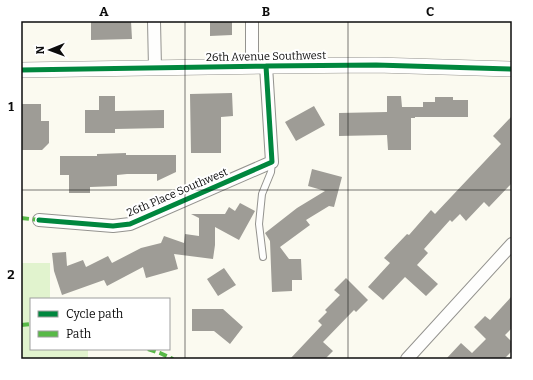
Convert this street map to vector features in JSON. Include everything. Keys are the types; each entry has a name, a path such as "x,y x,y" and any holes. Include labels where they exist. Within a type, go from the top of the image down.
{"street":[{"path":"154,21 155,68"},
{"path":"252,21 272,162"},
{"name":"26th Avenue Southwest","path":"21,70 376,65 512,68"},
{"name":"26th Place Southwest","path":"39,220 113,226 130,224 272,162"},
{"path":"408,359 512,244"}],"lane":[{"path":"263,257 259,224 262,194 271,172 272,162"}],"green space":[{"path":"21,263 50,263 50,298 30,298 30,350 88,350 88,359 21,359"}],"building":[{"path":"91,21 131,21 132,39 91,40"},
{"path":"210,21 232,21 232,35 210,36"},
{"path":"232,93 233,116 221,117 221,153 191,153 190,94"},
{"path":"99,96 115,96 115,111 164,110 164,128 115,129 115,133 85,133 85,110 99,110"},
{"path":"387,96 401,96 402,107 423,107 423,102 435,102 435,97 453,97 453,100 468,100 468,117 411,118 411,150 388,150 387,135 339,136 339,113 387,112"},
{"path":"21,104 41,104 41,121 49,121 49,143 42,150 21,150"},
{"path":"314,106 325,125 296,141 285,122"},
{"path":"512,116 512,183 489,207 484,202 466,221 460,214 452,222 450,220 424,249 428,253 417,265 438,284 426,296 405,277 383,300 368,287 390,263 384,258 407,234 409,235 431,210 435,214 501,144 493,136"},
{"path":"126,153 126,155 176,155 176,172 157,181 157,174 117,175 117,186 90,187 90,193 69,193 69,175 60,175 60,156 97,156 97,154"},
{"path":"312,169 342,177 334,207 329,206 306,220 310,225 280,247 289,259 301,259 302,280 292,280 292,291 272,292 270,241 265,233 297,208 325,191 308,186"},
{"path":"240,203 255,211 239,240 215,227 213,259 174,254 178,269 146,278 143,267 107,286 104,280 62,295 54,271 52,253 66,252 67,266 83,260 86,267 108,256 112,263 141,248 161,243 164,236 184,243 185,234 199,236 199,218 191,214 225,214 229,207 235,211"},
{"path":"224,268 236,285 218,296 207,279"},
{"path":"346,278 368,300 356,312 354,310 323,342 333,351 325,359 290,359 322,325 318,321 327,312 325,310 340,295 334,290"},
{"path":"512,296 512,328 505,335 512,342 512,351 504,359 446,359 461,343 472,353 486,339 474,327 485,316 490,320"},
{"path":"192,309 223,309 243,327 230,344 214,331 192,331"}],"marked path":[{"path":"21,218 39,220"},
{"path":"21,325 30,324"},
{"path":"151,350 173,359"}],"cycle path":[{"path":"21,70 376,65 512,69"},
{"path":"39,220 113,226 130,224 272,162 266,66"}]}
